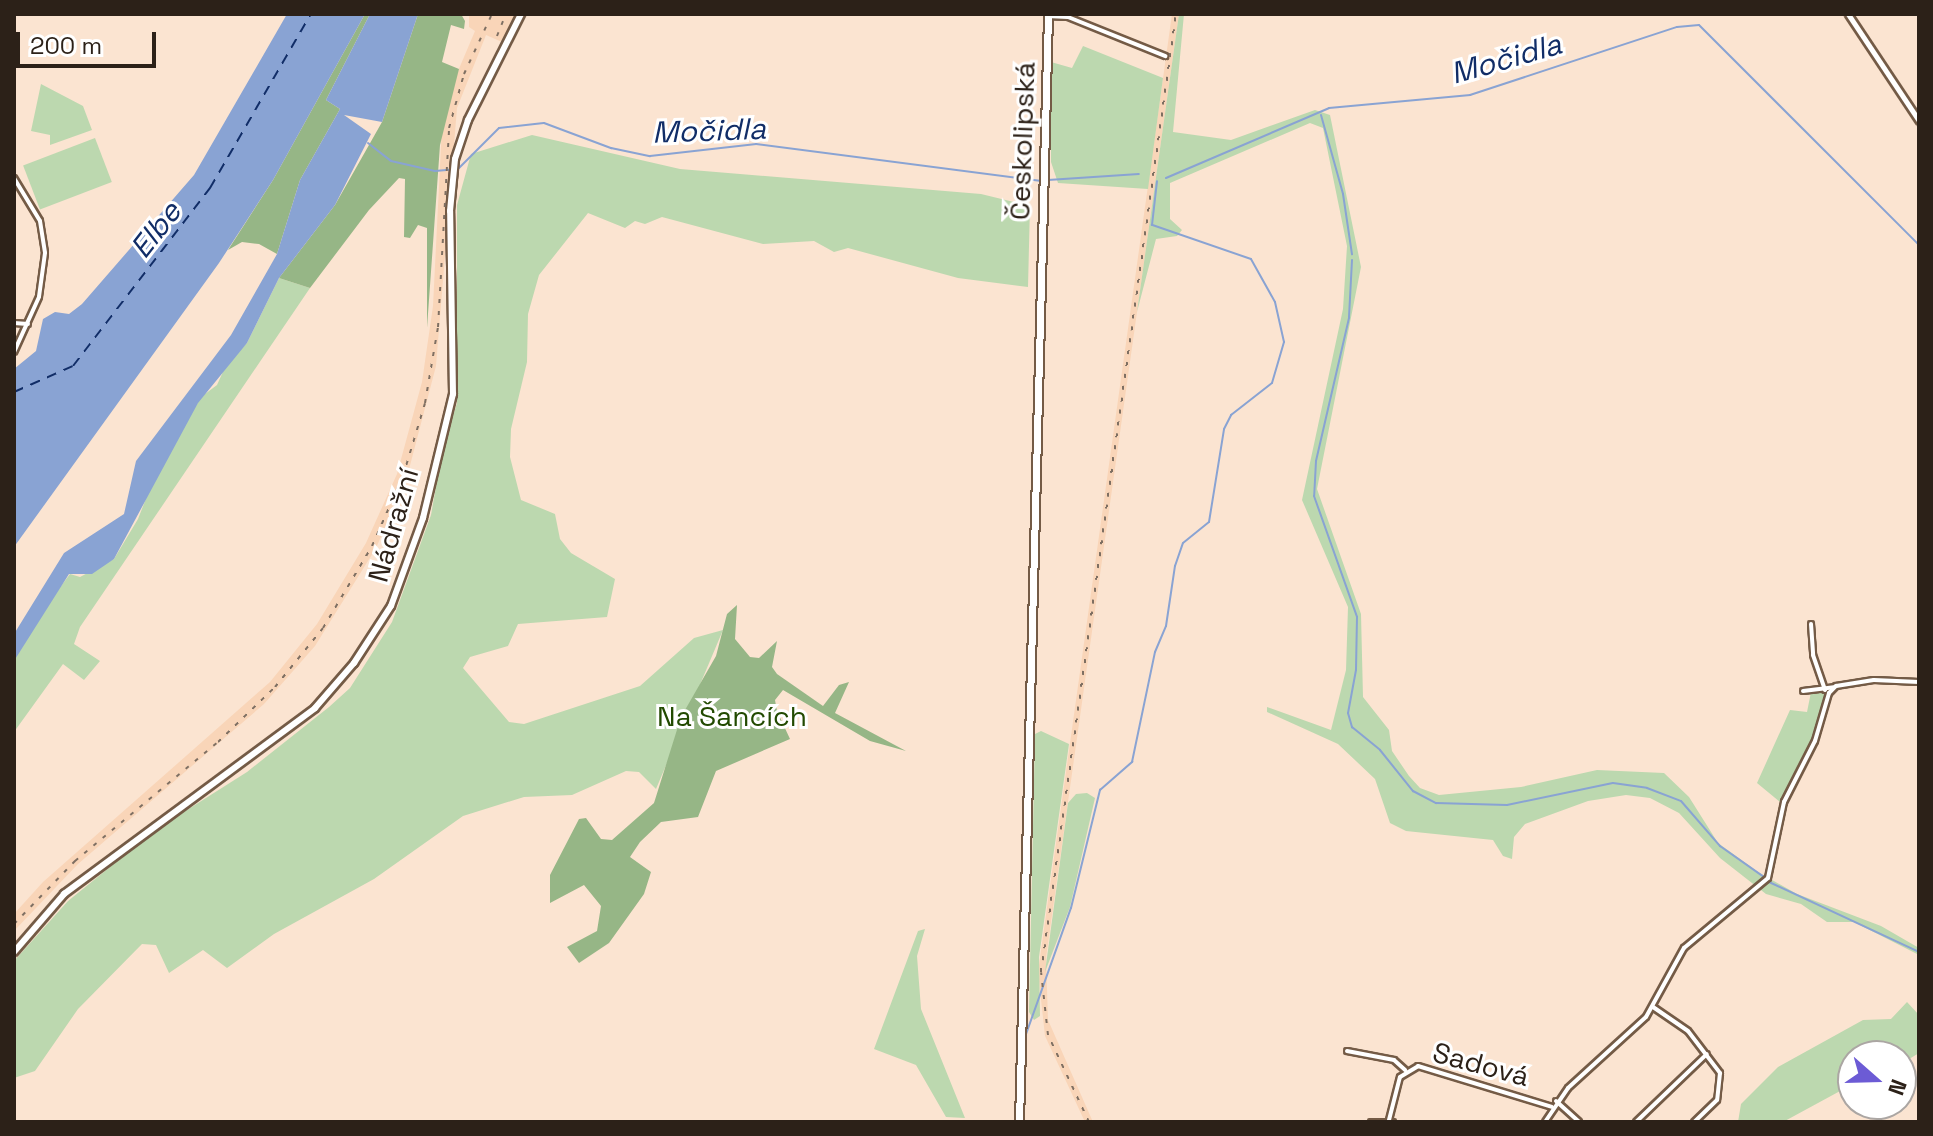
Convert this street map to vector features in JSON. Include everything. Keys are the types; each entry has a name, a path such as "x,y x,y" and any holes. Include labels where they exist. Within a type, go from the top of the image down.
{"main road":[{"name":"Nádražní","path":"14,952 50,906 154,823 315,708 354,663 391,606 423,518 453,394 453,167 465,127 521,14"},
{"name":"Českolipská","path":"1019,1122 1048,15"}],"street":[{"path":"1848,14 1919,121"},
{"path":"1048,15 1068,17 1165,56"},
{"path":"14,178 28,195 44,238 43,281 14,352"},
{"path":"14,323 28,324"},
{"path":"1811,624 1813,655 1825,690"},
{"path":"1803,691 1874,680 1919,682"},
{"path":"1545,1122 1556,1101 1653,1007 1684,948 1768,878 1784,802 1836,686"},
{"path":"1653,1007 1688,1031 1720,1073 1721,1092 1694,1122"},
{"path":"1347,1051 1394,1060 1405,1070"},
{"path":"1636,1122 1707,1054"},
{"name":"Sadová","path":"1391,1121 1405,1070 1418,1066 1552,1107"},
{"path":"1556,1101 1579,1122"},
{"path":"1371,1122 1391,1121"}],"shaded area":[{"path":"469,14 515,14 502,42 486,35 457,108 436,366 407,477 376,548 315,646 264,704 78,864 14,931 14,914 43,882 270,682 317,624 366,543 397,474 422,382 433,306 442,126 450,90 475,31 469,27"},
{"path":"1172,14 1179,14 1046,958 1048,1020 1093,1122 1085,1122 1045,1036 1038,972"}],"green space":[{"path":"365,14 370,14 326,100 340,109 300,180 277,254 259,244 242,242 228,250 273,180"},
{"path":"418,14 461,14 465,21 464,29 451,25 442,62 459,69 440,145 427,328 427,228 418,225 410,238 404,237 405,179 399,178 369,210 310,288 279,278 335,205 382,122"},
{"path":"1179,14 1184,14 1173,132 1231,140 1315,110 1330,115 1361,267 1317,489 1361,614 1363,697 1389,730 1392,751 1409,776 1420,788 1439,795 1521,787 1597,770 1664,773 1689,797 1718,843 1758,872 1797,894 1881,926 1919,948 1919,955 1854,922 1827,922 1801,904 1766,894 1720,858 1679,813 1650,798 1626,795 1588,801 1525,824 1514,837 1512,859 1503,856 1493,840 1406,831 1390,823 1375,779 1338,744 1267,712 1267,707 1331,730 1346,670 1348,607 1302,500 1343,309 1347,246 1323,128 1310,123 1170,183 1170,219 1182,230 1177,236 1156,239 1137,312"},
{"path":"1083,46 1163,78 1148,189 1058,183 1051,162 1051,62 1072,68"},
{"path":"41,84 83,106 92,130 50,145 50,135 31,131"},
{"path":"532,135 680,169 981,194 1030,206 1028,287 958,278 848,248 834,252 814,241 763,244 662,217 645,224 635,221 625,228 588,213 539,275 528,314 527,362 511,429 510,457 521,500 555,514 560,539 571,553 615,579 607,617 518,624 508,646 470,657 463,668 509,722 524,724 640,686 694,638 723,630 656,789 639,772 626,771 572,795 524,797 463,816 374,879 274,934 227,968 203,950 169,973 156,945 142,944 78,1009 35,1071 14,1078 14,961 68,901 157,829 247,772 329,707 350,688 392,622 431,515 443,447 457,403 457,205 471,154"},
{"path":"95,138 112,182 40,209 23,166"},
{"path":"279,278 310,288 80,627 74,644 100,661 84,680 63,664 14,732 14,661 34,622 70,574 80,577 114,559 138,519 156,473 201,397 217,385 226,365 247,343"},
{"name":"Na Šancích","path":"737,605 735,639 750,657 759,658 777,641 772,667 777,674 823,706 839,685 849,682 835,713 906,751 870,741 783,690 775,700 790,739 716,771 698,817 661,822 640,842 630,857 651,872 644,894 609,943 579,963 567,947 597,931 601,906 584,885 550,903 550,875 579,819 586,818 601,839 612,840 654,803 681,717 716,656 727,614"},
{"path":"1827,691 1811,741 1780,802 1757,783 1790,710 1807,712 1811,692"},
{"path":"1041,731 1069,744 1039,957 1040,1016 1034,1020 1029,1012 1035,734"},
{"path":"1087,793 1095,798 1070,907 1045,972 1068,803 1076,794"},
{"path":"925,929 917,956 921,1009 965,1118 946,1117 916,1065 874,1049 918,931"},
{"path":"1907,1002 1919,1015 1919,1053 1917,1040 1837,1040 1837,1093 1783,1122 1738,1122 1741,1104 1778,1067 1863,1020 1891,1019"}],"water":[{"name":"Elbe","path":"287,14 365,14 273,180 219,263 14,547 14,369 36,351 43,319 55,312 69,314 82,304 194,175"},
{"path":"370,14 418,14 382,122 344,115 371,134 335,205 279,278 247,343 198,403 114,559 92,574 69,574 14,661 14,634 64,553 124,514 136,461 231,335 277,254 300,180 340,109 326,100"}],"waterway":[{"name":"Močidla","path":"1166,178 1329,108 1470,95 1677,27 1699,25 1919,245"},
{"path":"1321,115 1343,194 1352,254"},
{"name":"Močidla","path":"368,143 391,161 435,171 458,169 499,128 544,123 611,148 650,156 756,144 1042,181"},
{"name":"Močidla","path":"1048,180 1139,174"},
{"path":"1025,1037 1071,908 1100,790 1132,762 1155,652 1166,626 1175,566 1183,543 1209,522 1224,429 1231,415 1272,383 1284,342 1275,302 1251,259 1152,225 1157,181"},
{"path":"1352,260 1349,318 1316,461 1314,496 1357,617 1356,670 1348,713 1352,727 1380,750 1413,791 1436,803 1507,805 1613,783 1647,788 1681,801 1720,846 1764,877"},
{"path":"1769,882 1919,952"}],"ferry route":[{"path":"14,392 73,366 210,188 311,14"}],"railway":[{"path":"14,924 75,861 218,742 275,687 323,628 372,546 403,476 425,403 438,327 449,128 464,74 492,14"},
{"path":"497,36 506,14"},
{"path":"1089,1122 1048,1035 1041,972 1176,14"}]}
